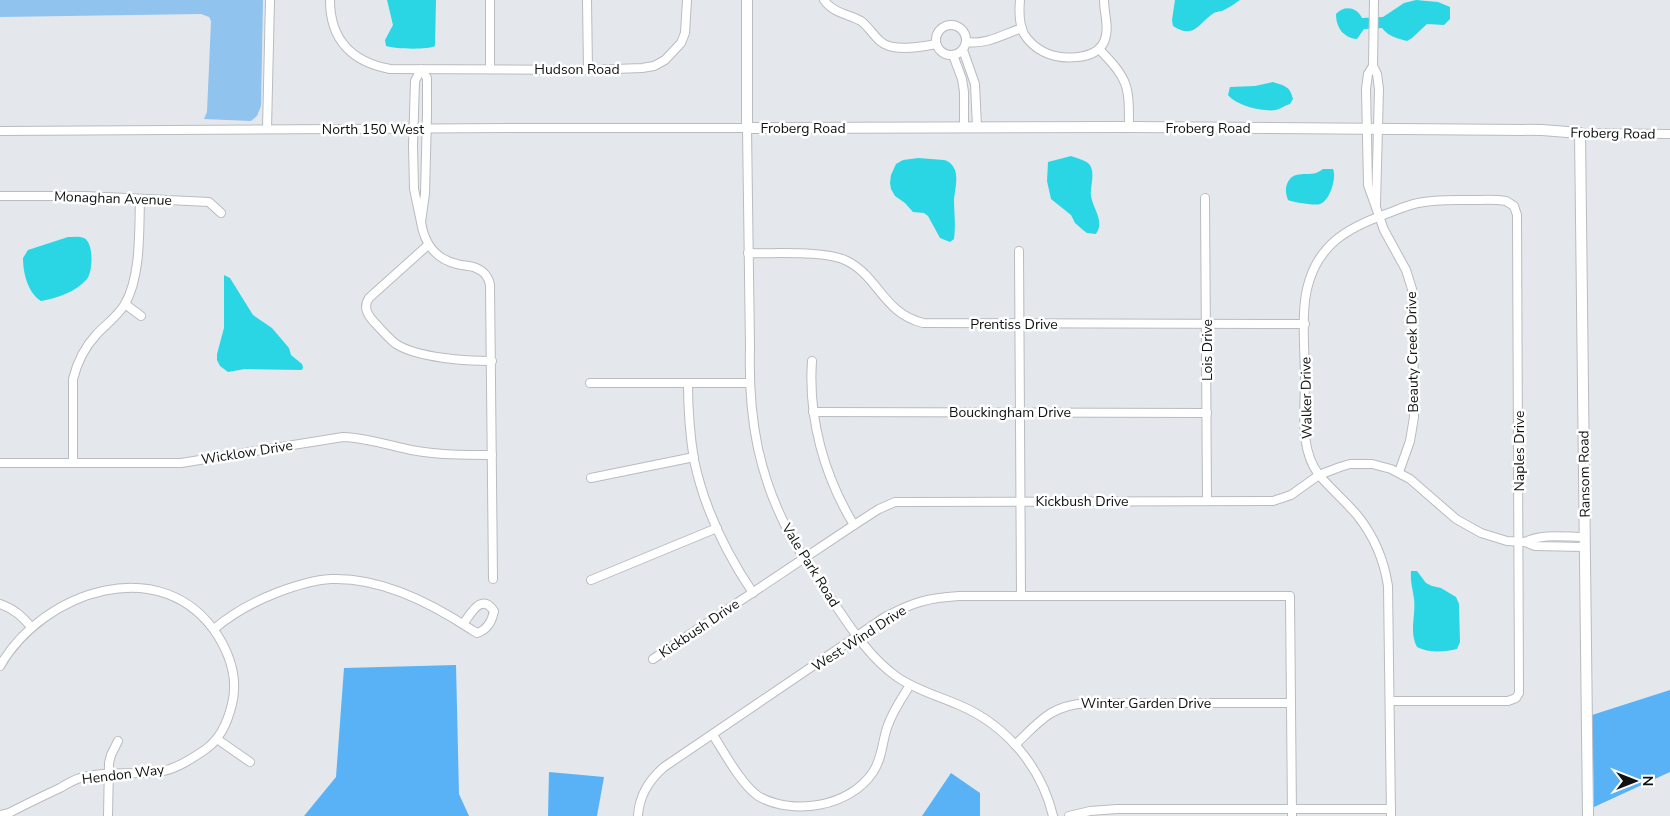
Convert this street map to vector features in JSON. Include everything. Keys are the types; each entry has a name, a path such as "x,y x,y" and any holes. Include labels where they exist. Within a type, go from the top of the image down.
{"main road":[{"path":"747,128 748,0"},
{"name":"Froberg Road","path":"747,128 1130,127 1542,130 1580,133"},
{"name":"Ransom Road","path":"1580,133 1588,816"}],"street":[{"path":"267,129 270,0"},
{"name":"Hudson Road","path":"330,0 333,26 338,36 355,56 364,62 382,68 588,70 642,68 654,66 665,60 677,48 685,33 687,0"},
{"path":"490,0 490,69"},
{"path":"588,0 588,70"},
{"path":"824,0 838,12 864,23 885,46 901,48 936,44"},
{"path":"1020,0 1022,28 1032,44 1048,54 1069,57 1083,56 1095,52 1103,44 1106,34 1104,0"},
{"path":"1373,66 1374,0"},
{"path":"950,24 963,30 967,42 963,50 958,54 944,54 936,44 936,38 938,31 950,24"},
{"path":"967,42 988,40 1022,28"},
{"path":"1099,48 1117,69 1125,82 1129,95 1130,127"},
{"path":"963,50 976,84 977,127"},
{"path":"953,55 963,86 964,128"},
{"name":"Beauty Creek Drive","path":"1373,66 1368,74 1366,89 1368,185 1385,233 1406,270 1413,297 1414,417 1410,441 1399,472"},
{"name":"Beauty Creek Drive","path":"1373,66 1377,74 1379,89 1376,208"},
{"path":"421,222 425,194 427,129 427,78 421,69 415,81 414,190 421,222 424,235 428,245 446,261 476,267 484,273 488,278 491,290 493,578"},
{"name":"North 150 West","path":"0,131 747,128"},
{"name":"Vale Park Road","path":"747,128 749,383 754,430 764,474 780,515 792,539 857,637 883,666 910,685 972,711 997,727 1016,744 1038,777 1053,816"},
{"name":"Froberg Road","path":"1580,133 1670,134"},
{"name":"Monaghan Avenue","path":"0,196 85,196 209,202 222,213"},
{"name":"Lois Drive","path":"1205,198 1207,501"},
{"path":"73,462 72,393 76,367 85,349 95,336 112,321 125,304 137,264 140,199"},
{"name":"Walker Drive","path":"1391,812 1389,595 1382,560 1370,534 1357,516 1319,476 1310,459 1306,442 1305,324 1308,288 1314,269 1324,254 1344,233 1378,216 1417,203 1433,200 1503,200 1512,204"},
{"name":"Naples Drive","path":"1390,701 1503,702 1516,698 1520,689 1522,542 1517,215 1512,204"},
{"path":"428,245 369,298 366,308 368,316 390,338 406,349 452,359 492,361"},
{"path":"1019,251 1021,596"},
{"name":"Prentiss Drive","path":"748,253 824,254 845,260 862,272 896,310 904,316 928,324 1305,324"},
{"path":"125,304 141,316"},
{"path":"812,361 813,412 818,439 826,466 844,508 854,525"},
{"path":"590,383 749,383"},
{"path":"688,384 694,457 704,493 717,528 737,569 752,593"},
{"name":"Bouckingham Drive","path":"813,412 1207,413"},
{"name":"Wicklow Drive","path":"0,463 181,462 343,437 359,438 413,450 451,455 492,455"},
{"path":"591,478 694,457"},
{"name":"Kickbush Drive","path":"653,660 854,525 879,509 895,502 1273,501 1291,495 1319,476 1340,466 1361,463 1381,466 1399,472 1468,527 1493,537 1535,546 1584,542"},
{"path":"591,580 717,528"},
{"path":"214,629 237,612 260,599 307,582 331,579 358,581 402,593 434,607 464,624"},
{"name":"Hendon Way","path":"0,666 16,642 31,627 51,612 68,603 113,589 145,588 176,598 192,608 214,629 227,652 231,664 234,687 231,709 217,739 209,748 187,762 164,771 83,777 0,815"},
{"name":"West Wind Drive","path":"638,816 643,794 655,776 664,767 886,618 908,605 932,598 959,596 1290,596 1290,703"},
{"path":"0,604 9,607 31,627"},
{"path":"713,735 748,786 762,798 774,804 790,808 808,808 827,804 853,792 872,773 880,758 888,724 910,685"},
{"path":"1290,703 1292,813"},
{"name":"Winter Garden Drive","path":"1016,744 1052,712 1072,704 1290,703"},
{"path":"217,739 250,762"},
{"path":"108,816 111,755 118,741"},
{"path":"1069,816 1090,811 1117,809 1292,813 1391,812"}],"shaded area":[{"path":"0,0 263,0 261,106 257,116 251,121 204,119 207,112 211,21 209,17 201,14 0,17"},
{"path":"387,0 436,0 435,46 411,49 386,46 385,40 393,25"},
{"path":"1175,0 1240,0 1225,10 1214,13 1191,31 1186,31 1173,26"},
{"path":"1416,0 1438,2 1450,7 1450,19 1444,25 1427,24 1407,41 1390,35 1382,28 1364,29 1357,39 1352,38 1348,37 1337,24 1336,14 1346,8 1357,11 1362,18 1383,17 1404,3"},
{"path":"1273,82 1289,89 1293,99 1290,104 1276,110 1264,110 1244,105 1228,95 1230,87 1255,86"},
{"path":"1071,156 1085,161 1091,167 1091,196 1099,220 1096,234 1087,233 1083,230 1075,223 1071,215 1051,199 1047,181 1048,162"},
{"path":"918,158 946,161 955,170 955,234 954,239 950,242 940,238 928,216 924,213 913,212 895,196 891,189 891,175 896,164 903,160"},
{"path":"1323,169 1333,169 1334,173 1330,194 1324,202 1314,204 1288,200 1286,186 1292,177 1299,174 1316,173"},
{"path":"68,237 82,237 90,245 92,257 89,275 83,284 72,291 41,301 33,293 27,282 23,258 28,250"},
{"path":"224,275 230,278 253,315 272,328 289,348 291,355 302,364 302,370 245,369 228,372 220,366 217,354 224,328"},
{"path":"1411,571 1417,571 1426,583 1441,588 1456,597 1459,604 1460,642 1457,649 1437,651 1417,647 1413,635 1414,599"},
{"path":"456,665 459,794 469,816 304,816 336,777 344,668"},
{"path":"1670,690 1670,772 1594,807 1592,715"},
{"path":"549,772 604,777 597,816 548,816"},
{"path":"951,773 980,793 980,816 922,816"}]}
